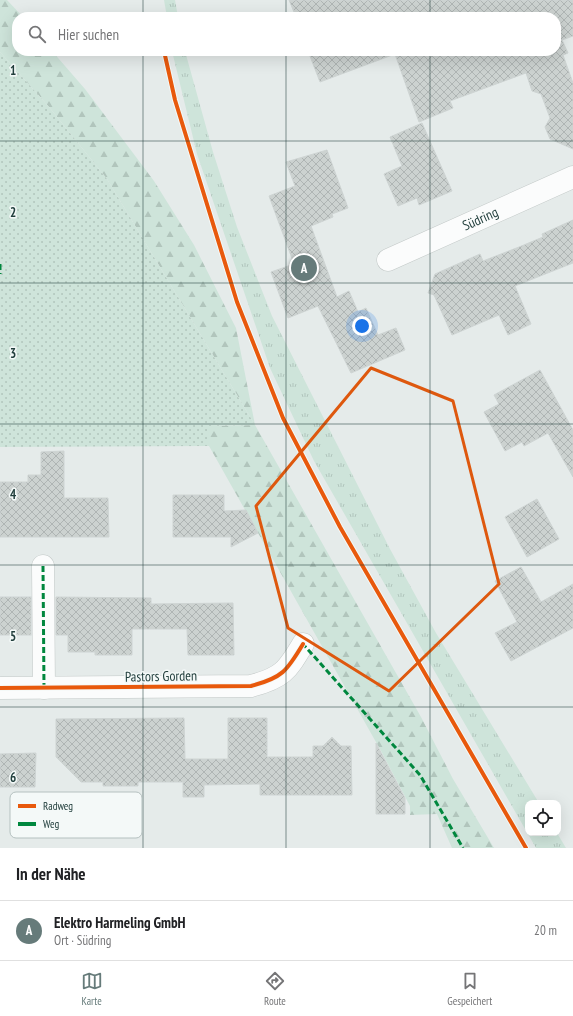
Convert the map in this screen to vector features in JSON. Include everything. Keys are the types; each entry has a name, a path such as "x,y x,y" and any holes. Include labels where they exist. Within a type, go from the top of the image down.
{"street":[{"name":"Südring","path":"388,260 573,177"},
{"path":"43,566 44,688"},
{"name":"Pastors Gorden","path":"0,688 251,686 270,681 283,673 303,644"}],"highlighted area":[{"path":"371,368 453,401 499,584 389,691 288,628 256,506"}],"green space":[{"path":"0,0 7,0 18,12 12,12 12,56 56,56 85,89 154,181 194,245 236,328 255,425 107,179 49,107 0,52"},
{"path":"164,0 175,0 177,12 166,12"},
{"path":"0,52 49,107 107,179 255,425 209,426 209,446 0,447"},
{"path":"173,56 186,56 213,152 237,227 272,316 390,549 436,633 537,800 525,800 525,829 314,461 270,368 197,154"},
{"path":"255,425 421,717 453,779 494,848 452,848 437,814 410,815 410,806 381,751 209,446 209,426"},
{"path":"529,836 559,836 566,848 536,848"}],"building":[{"path":"289,0 573,0 573,36 562,40 568,53 563,55 573,83 573,149 550,139 545,127 550,118 541,94 532,91 526,73 450,101 453,108 419,122 396,56 561,56 561,12 294,12"},
{"path":"310,56 390,56 320,82"},
{"path":"422,123 452,191 419,205 417,198 398,206 384,174 402,166 390,137"},
{"path":"327,150 348,208 332,214 333,217 311,226 337,297 349,291 358,312 366,308 378,335 396,328 405,350 351,373 318,306 288,318 271,272 294,264 269,196 295,186 286,162"},
{"path":"573,220 573,263 515,286 531,324 508,335 499,315 452,335 434,295 428,293 435,274 480,254 483,261 519,247 543,237 542,234"},
{"path":"540,370 573,430 573,477 548,433 524,446 522,442 505,451 484,412 499,404 494,395"},
{"path":"64,451 64,498 108,498 109,537 0,537 0,482 28,482 28,475 41,475 41,452"},
{"path":"173,495 224,495 224,511 246,510 258,533 231,547 231,537 173,537"},
{"path":"537,499 559,539 527,557 505,517"},
{"path":"521,567 541,602 573,584 573,628 511,661 495,633 517,622 495,581"},
{"path":"0,597 31,597 31,635 0,635"},
{"path":"56,597 151,598 151,604 233,603 234,655 188,655 187,629 132,629 132,655 95,655 95,652 68,652 68,635 56,635"},
{"path":"184,718 185,759 228,759 228,718 267,718 267,757 313,757 313,746 323,746 332,737 341,746 351,746 352,795 260,795 260,784 204,785 204,797 183,797 183,782 138,782 138,786 103,786 103,782 81,782 56,757 56,719"},
{"path":"376,743 405,798 405,814 376,814"},
{"path":"36,753 35,787 0,787 0,754"}],"marked path":[{"path":"0,264 0,274"},
{"path":"43,566 44,688"},
{"path":"302,645 303,644 420,775 463,848"}],"cycle path":[{"path":"165,56 175,100 237,302 283,418 340,527 526,848"},
{"path":"0,688 251,686 270,680 283,672 303,644"}],"place":[{"name":"Elektro Harmeling GmbH","path":"304,268"}]}
